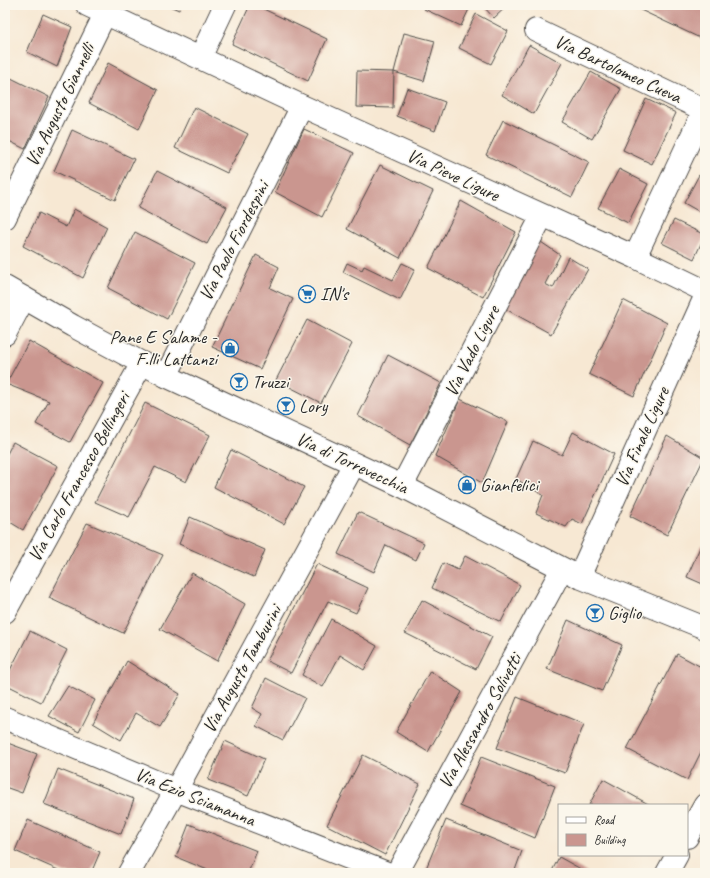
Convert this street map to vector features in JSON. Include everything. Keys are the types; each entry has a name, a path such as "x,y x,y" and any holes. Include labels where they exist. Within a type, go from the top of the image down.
{"street":[{"path":"200,58 226,5"},
{"name":"Via Pieve Ligure","path":"96,10 542,216 635,257 705,291"},
{"name":"Via Augusto Giannelli","path":"5,218 96,10"},
{"name":"Via Bartolomeo Cueva","path":"536,30 704,110 635,257"},
{"name":"Via Paolo Fiordespini","path":"166,376 302,106"},
{"name":"Via Vado Ligure","path":"402,486 542,216"},
{"name":"Via di Torrevecchia","path":"5,287 166,376 402,486 570,573 705,628"},
{"name":"Via Finale Ligure","path":"570,573 705,297"},
{"path":"5,334 24,298"},
{"name":"Via Carlo Francesco Bellingeri","path":"5,612 142,363"},
{"name":"Via Augusto Tamburini","path":"129,873 354,464"},
{"name":"Via Alessandro Solivetti","path":"397,873 570,573"},
{"name":"Via Ezio Sciamanna","path":"5,718 176,790 387,873"},
{"path":"688,835 705,805"},
{"path":"667,873 676,856"}],"building":[{"path":"5,5 12,5 5,16"},
{"path":"167,5 181,5 179,10"},
{"path":"250,5 255,5 327,39 308,81 232,44"},
{"path":"426,5 471,5 461,26 424,9"},
{"path":"482,5 508,5 494,18"},
{"path":"630,5 705,5 705,27 700,38"},
{"path":"43,14 72,27 57,67 27,52"},
{"path":"476,14 508,31 491,64 459,48"},
{"path":"404,33 435,41 424,81 394,72"},
{"path":"529,45 562,63 534,114 502,95"},
{"path":"108,63 158,90 139,129 89,103"},
{"path":"357,71 394,72 393,108 356,107"},
{"path":"591,72 621,89 592,139 562,122"},
{"path":"5,75 49,97 25,149 5,139"},
{"path":"407,88 445,102 435,131 397,116"},
{"path":"646,99 676,113 652,164 623,150"},
{"path":"194,107 248,134 227,173 175,148"},
{"path":"503,120 589,162 572,197 486,155"},
{"path":"304,129 354,153 322,217 275,192"},
{"path":"72,130 134,159 115,200 54,171"},
{"path":"380,165 433,191 400,258 347,229"},
{"path":"619,169 648,184 628,223 598,208"},
{"path":"157,171 227,207 207,244 138,208"},
{"path":"699,175 705,178 705,215 684,203"},
{"path":"461,201 516,232 483,297 428,268"},
{"path":"74,209 107,227 83,278 23,246 39,213 66,227"},
{"path":"674,220 705,235 694,259 662,243"},
{"path":"135,232 195,263 167,319 108,288"},
{"path":"538,240 560,255 545,284 553,288 568,257 588,269 551,334 502,307"},
{"path":"256,255 279,267 270,288 293,299 260,369 212,347"},
{"path":"347,263 362,270 364,266 393,280 402,263 415,269 400,300 343,272"},
{"path":"623,300 667,323 634,396 589,374"},
{"path":"307,320 352,344 321,403 276,380"},
{"path":"705,340 705,352 701,350"},
{"path":"29,341 103,383 70,442 36,424 49,401 6,384"},
{"path":"388,355 441,383 410,445 358,416"},
{"path":"460,399 508,422 482,483 435,456"},
{"path":"145,403 210,435 186,482 155,467 129,517 95,502"},
{"path":"573,432 614,454 582,524 572,519 566,527 536,513 543,495 516,479 533,441 562,455"},
{"path":"667,436 704,458 667,535 630,516"},
{"path":"13,442 58,466 23,530 5,519 5,458"},
{"path":"231,450 304,487 284,524 214,487"},
{"path":"358,512 424,543 416,560 386,545 374,572 338,554"},
{"path":"190,517 265,550 254,577 179,544"},
{"path":"87,523 163,555 123,633 49,598"},
{"path":"701,545 705,547 705,585 687,577"},
{"path":"465,556 520,585 501,622 432,588 443,563 458,570"},
{"path":"317,564 368,588 356,613 328,601 291,673 267,661"},
{"path":"192,573 245,604 217,661 160,629"},
{"path":"422,600 492,637 476,669 405,633"},
{"path":"331,619 377,646 364,670 340,655 323,687 302,675"},
{"path":"568,620 622,645 602,691 547,669"},
{"path":"30,631 67,650 41,702 5,684 5,680"},
{"path":"677,654 705,669 705,744 687,780 627,749"},
{"path":"127,661 180,694 160,727 136,713 121,740 93,723"},
{"path":"430,671 462,692 428,752 396,732"},
{"path":"266,678 305,698 283,740 256,726 262,714 252,708"},
{"path":"68,686 95,700 79,732 49,716"},
{"path":"517,697 584,724 565,773 497,748"},
{"path":"225,741 264,759 248,796 208,780"},
{"path":"5,742 37,754 22,793 5,787"},
{"path":"363,755 420,784 385,855 327,825"},
{"path":"481,757 555,786 535,838 460,806"},
{"path":"58,769 134,799 121,834 44,804"},
{"path":"603,779 648,804 590,804"},
{"path":"28,820 100,852 91,873 65,873 15,851"},
{"path":"446,820 522,851 514,873 431,873 425,871"},
{"path":"189,824 257,851 248,873 215,873 176,857"},
{"path":"705,854 705,867 700,865"},
{"path":"559,857 588,873 551,873"}],"place":[{"name":"IN's","path":"307,294"},
{"name":"Pane E Salame - F.lli Lattanzi","path":"230,348"},
{"name":"Truzzi","path":"239,382"},
{"name":"Lory","path":"286,406"},
{"name":"Gianfelici","path":"467,485"},
{"name":"Giglio","path":"595,613"}]}
